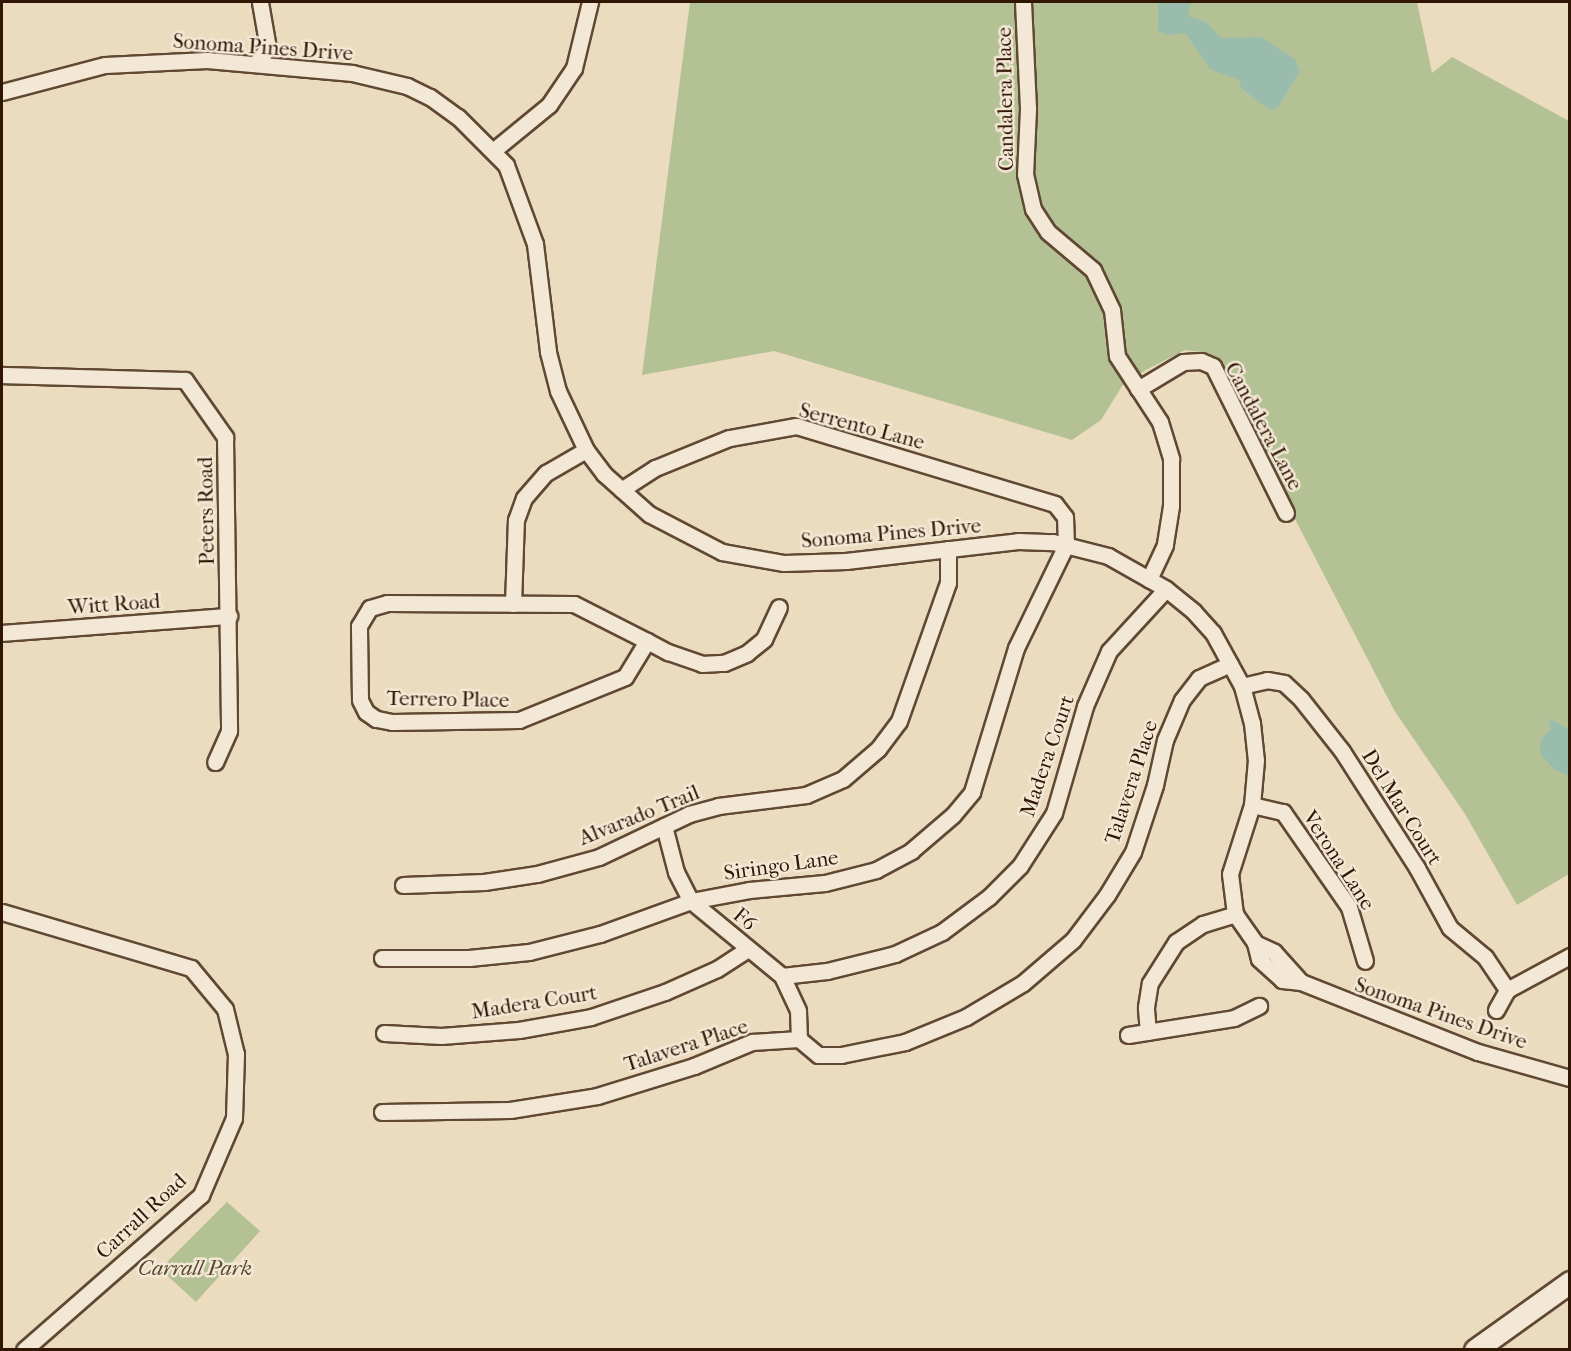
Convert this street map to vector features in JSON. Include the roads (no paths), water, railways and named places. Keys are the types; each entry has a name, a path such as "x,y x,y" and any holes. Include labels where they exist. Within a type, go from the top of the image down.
{"main road":[{"path":"1475,1350 1569,1282"}],"street":[{"path":"256,63 268,48 260,2"},
{"path":"494,150 549,105 574,68 590,2"},
{"name":"Candalera Place","path":"1023,2 1028,109 1025,174 1033,209 1048,232 1093,270 1112,310 1117,356 1160,422 1172,459 1172,506 1165,545 1149,580"},
{"name":"Sonoma Pines Drive","path":"2,92 105,65 161,60 256,63 352,73 407,86 458,117 494,150 506,165 526,211 535,244 548,352 558,391 586,450 621,490 649,514 702,544 784,563 1018,541 1066,545 1108,556 1166,589 1194,612 1213,633 1242,686 1252,723 1256,760 1252,805 1230,874 1235,914 1255,943 1259,959 1282,980 1301,982 1478,1052 1569,1078"},
{"name":"Candalera Lane","path":"1138,389 1183,362 1201,361 1213,366 1286,513"},
{"name":"Peters Road","path":"2,375 185,380 225,437 229,731 215,762"},
{"name":"Serrento Lane","path":"621,490 655,468 729,438 796,426 1055,504 1065,517 1066,545"},
{"path":"513,604 516,520 524,498 546,473 586,450"},
{"name":"Siringo Lane","path":"382,958 469,958 529,952 600,934 691,901 749,890 825,883 876,870 911,851 954,815 972,792 1016,648 1066,545"},
{"name":"Alvarado Trail","path":"403,885 484,882 537,874 599,857 664,826 718,806 806,795 843,779 878,749 899,721 948,583 948,549"},
{"name":"Madera Court","path":"782,976 827,970 895,954 942,932 997,889 1029,857 1054,813 1085,706 1109,651 1166,589"},
{"name":"Terrero Place","path":"646,641 625,676 519,720 392,722 375,719 366,712 360,700 359,626 370,608 387,603 574,604 646,641 702,664 724,663 764,639 779,607"},
{"name":"Witt Road","path":"2,633 229,616"},
{"name":"Talavera Place","path":"382,1112 510,1110 597,1096 694,1066 752,1042 799,1039 818,1054 830,1055 905,1042 966,1017 1013,988 1073,940 1107,895 1133,852 1155,785 1165,740 1182,700 1199,678 1230,664"},
{"name":"Del Mar Court","path":"1242,686 1267,680 1284,683 1301,699 1342,751 1417,868 1450,928 1485,957 1507,990"},
{"name":"Verona Lane","path":"1252,805 1283,812 1349,908 1365,961"},
{"name":"F6","path":"664,826 676,872 691,901 782,976 798,1011 799,1039"},
{"name":"Carrall Road","path":"2,912 191,968 225,1009 236,1054 234,1118 201,1195 24,1350"},
{"path":"1148,1032 1146,1007 1150,983 1176,942 1203,924 1235,914"},
{"name":"Madera Court","path":"384,1033 441,1036 519,1030 591,1017 664,992 717,969 748,950"},
{"path":"1496,1010 1507,990 1569,956"},
{"path":"1128,1035 1234,1018 1258,1006"}],"park label":[{"name":"Carrall Park","path":"195,1268"}]}
